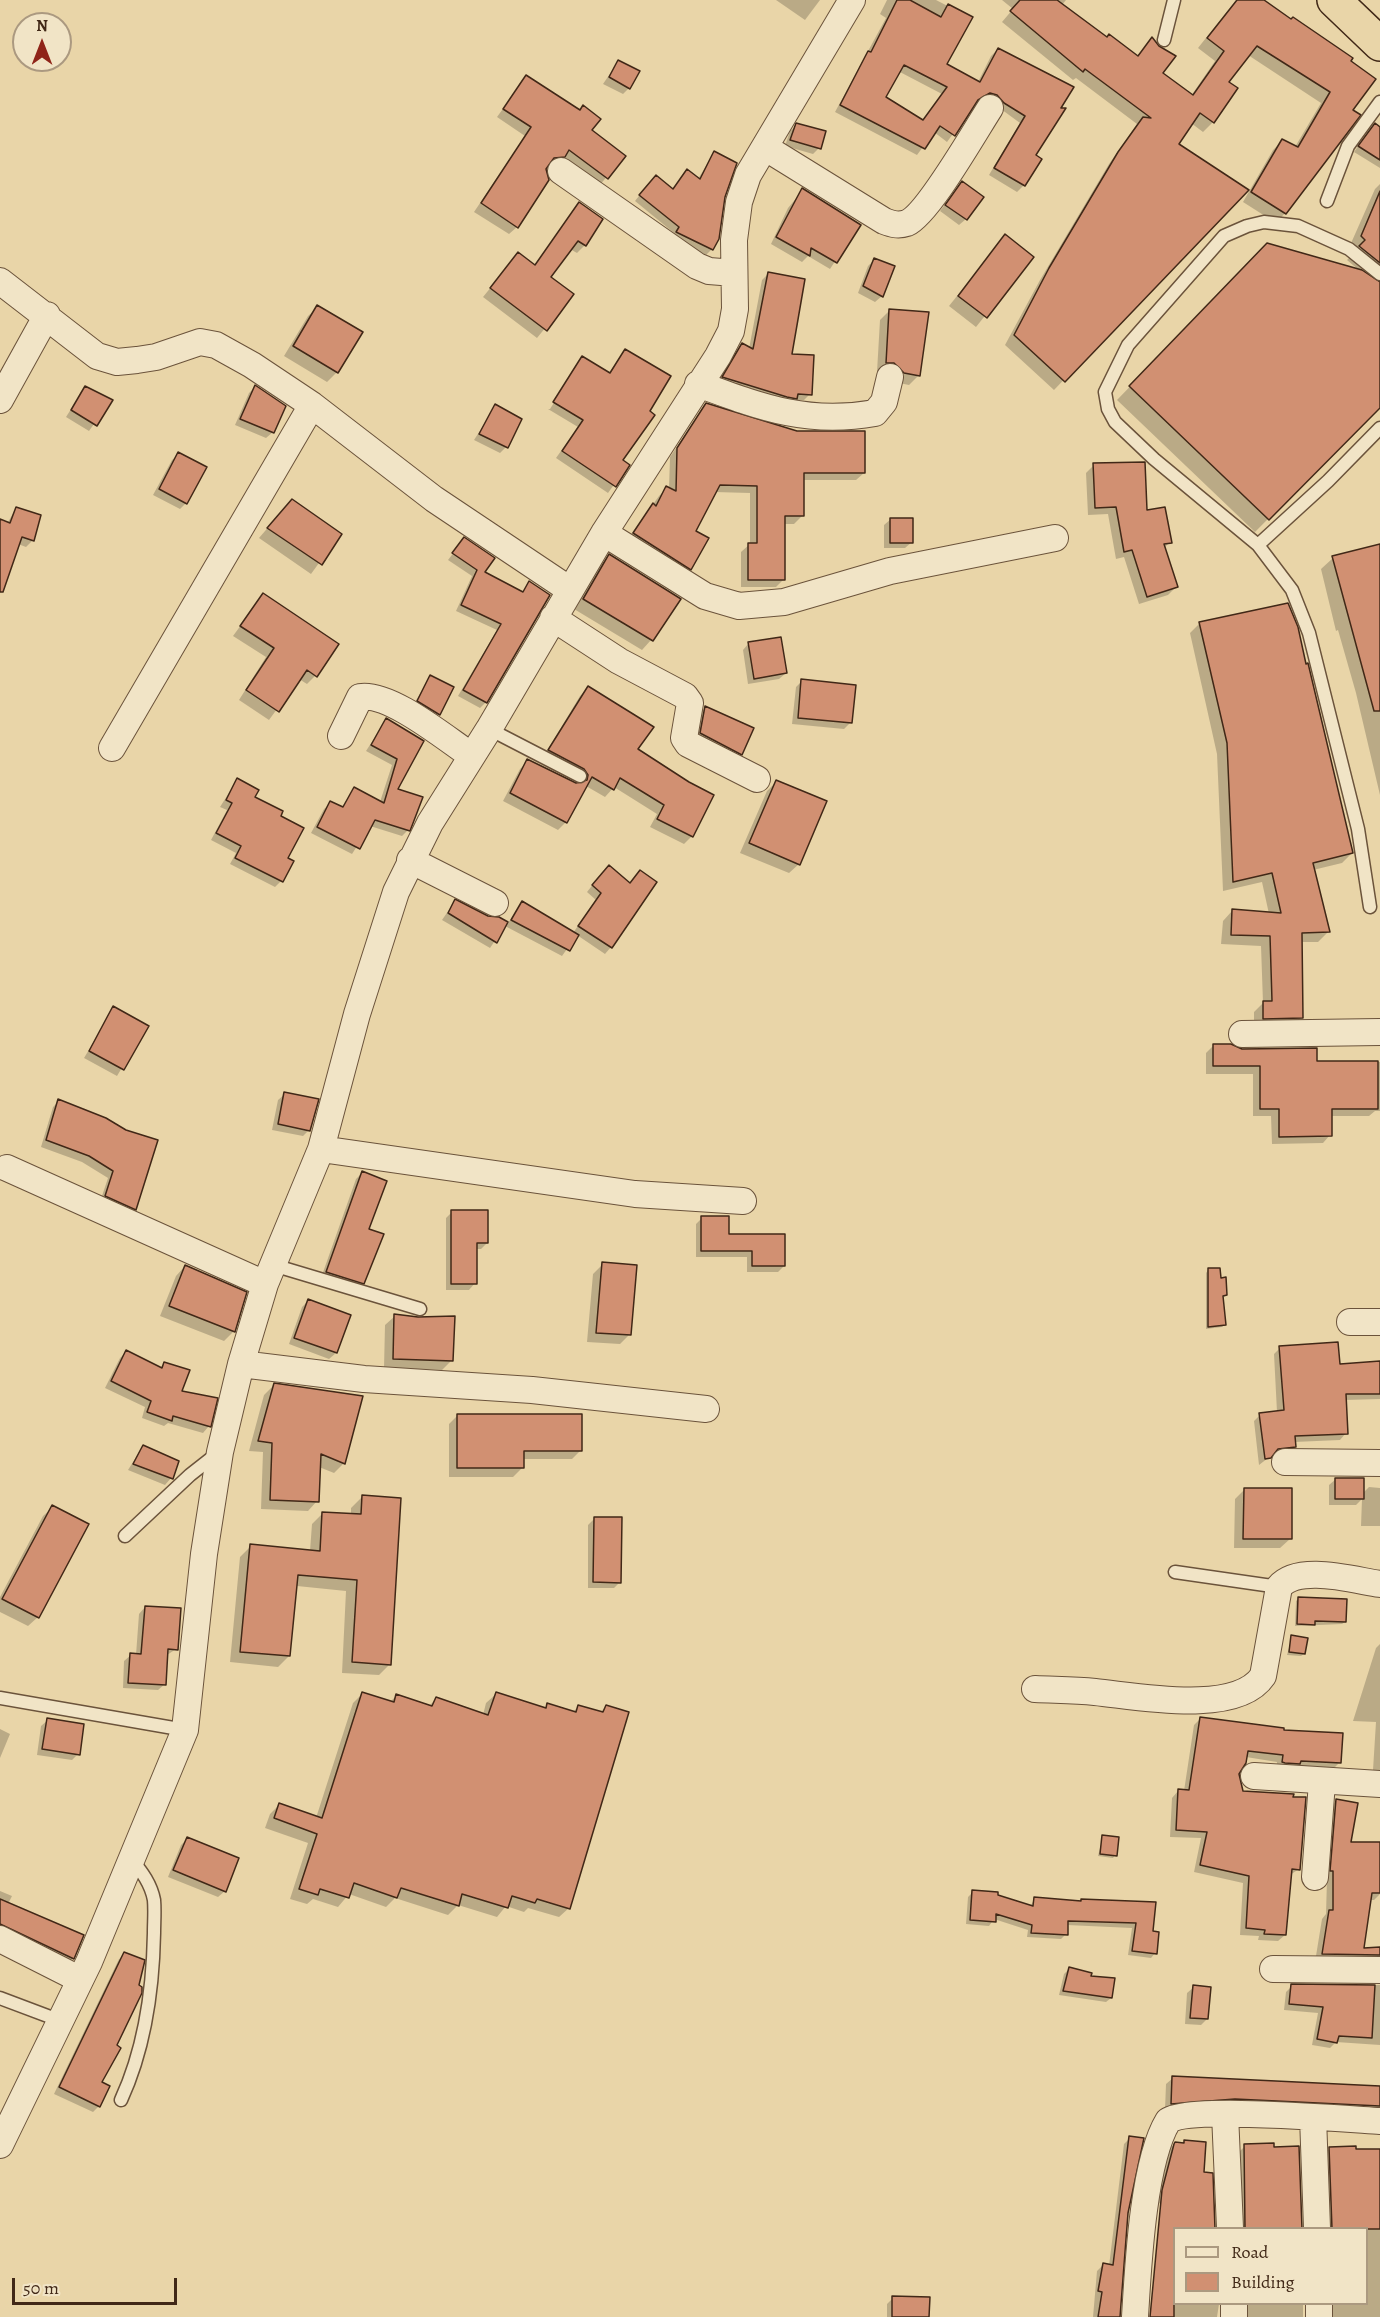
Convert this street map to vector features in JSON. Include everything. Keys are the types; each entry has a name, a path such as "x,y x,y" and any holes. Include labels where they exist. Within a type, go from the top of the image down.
{"highway":[{"path":"1342,3 1380,44"}],"street":[{"path":"0,2145 28,2083 61,2021 132,1860 185,1730 193,1669 196,1610 220,1452 241,1364 269,1275 321,1149 357,1014 396,892 430,822 489,729 604,532 718,356 731,331 735,309 734,240 739,202 748,175 852,0"},
{"path":"766,148 884,221 897,225 909,222 918,214 954,165 990,108"},
{"path":"561,171 697,266 709,272 735,273"},
{"path":"0,281 47,315 97,356 117,362 156,357 200,342 216,345 252,365 312,405 434,499 570,590"},
{"path":"0,400 47,315"},
{"path":"698,384 760,407 832,419 875,413 884,402 890,378"},
{"path":"112,748 312,405"},
{"path":"604,532 705,596 739,606 784,602 890,571 1055,538"},
{"path":"553,618 620,660 685,696 690,703 684,738 688,744 758,779"},
{"path":"341,736 360,697 369,695 398,708 472,756"},
{"path":"410,860 495,903"},
{"path":"1242,1034 1380,1032"},
{"path":"321,1149 635,1194 743,1201"},
{"path":"8,1168 269,1275"},
{"path":"1350,1322 1380,1322"},
{"path":"241,1364 364,1379 532,1390 650,1405 706,1409"},
{"path":"1285,1462 1380,1463"},
{"path":"1035,1689 1091,1692 1183,1702 1217,1698 1246,1691 1257,1686 1263,1676 1280,1587 1285,1580 1296,1575 1311,1574 1380,1584"},
{"path":"1254,1776 1380,1784"},
{"path":"1315,1877 1322,1782"},
{"path":"0,1939 79,1979"},
{"path":"1273,1969 1380,1970"},
{"path":"1225,2114 1230,2227"},
{"path":"1135,2317 1152,2160 1163,2129 1172,2118 1225,2114 1380,2121"},
{"path":"1313,2117 1317,2227"}],"lane":[{"path":"1164,40 1174,0"},
{"path":"1327,201 1348,146 1380,102"},
{"path":"1371,907 1359,830 1309,633 1292,590 1258,545 1154,459 1115,422 1108,409 1106,392 1128,345 1224,236 1232,232 1264,222 1298,226 1349,249 1380,274"},
{"path":"1258,545 1328,481 1380,429"},
{"path":"489,729 580,776"},
{"path":"269,1275 420,1308"},
{"path":"125,1536 190,1475 220,1452"},
{"path":"1175,1572 1280,1587"},
{"path":"0,1698 185,1730"},
{"path":"122,2100 132,2076 146,2025 153,1953 154,1901 142,1873 132,1860"},
{"path":"0,1998 61,2021"}],"building":[{"path":"897,0 910,0 941,17 948,4 973,17 947,64 980,82 998,48 1074,87 1061,108 1066,108 1036,155 1042,159 1025,186 994,168 1025,116 1004,103 997,95 990,93 978,100 955,136 940,126 925,149 840,105 868,51 871,52","holes":["904,65 947,87 923,120 886,97"]},
{"path":"1020,0 1057,0 1107,37 1109,34 1138,56 1152,37 1159,46 1176,56 1163,73 1193,95 1224,51 1207,38 1237,0 1264,0 1353,58 1351,61 1376,79 1353,110 1361,115 1286,214 1251,192 1282,139 1298,147 1330,92 1257,46 1229,82 1238,88 1214,123 1200,113 1179,144 1249,190 1065,382 1014,335 1049,268 1118,152 1143,117 1151,118 1085,69 1083,72 1010,11"},
{"path":"618,60 640,71 630,89 609,77"},
{"path":"526,75 580,110 583,105 601,119 592,130 626,156 608,179 569,150 565,157 554,158 546,169 549,180 518,228 481,203 531,127 503,109"},
{"path":"796,123 826,131 821,149 790,140"},
{"path":"1375,123 1380,127 1380,160 1358,146"},
{"path":"714,151 737,163 725,197 719,239 713,250 676,232 679,227 639,195 656,175 673,189 687,169 700,179"},
{"path":"962,181 984,197 967,220 945,205"},
{"path":"802,188 861,225 837,263 811,248 810,256 776,237"},
{"path":"1380,191 1380,263 1359,246 1365,240 1361,236"},
{"path":"579,202 603,219 586,246 578,241 551,277 574,294 547,331 490,288 518,252 535,265"},
{"path":"1005,234 1034,257 987,318 958,296"},
{"path":"1267,243 1362,270 1380,282 1380,408 1269,520 1129,386"},
{"path":"874,258 895,266 883,297 863,286"},
{"path":"768,272 805,279 792,354 814,355 812,395 798,394 797,399 787,397 722,377 742,343 753,349"},
{"path":"317,305 363,332 338,373 293,346"},
{"path":"889,309 929,312 920,376 904,373 894,363 886,363"},
{"path":"625,349 671,376 650,411 655,415 623,460 630,465 616,487 562,451 583,420 553,402 582,356 610,373"},
{"path":"255,385 286,406 274,433 240,419"},
{"path":"85,386 113,400 97,426 71,410"},
{"path":"706,403 797,431 865,431 865,473 804,473 804,516 785,516 785,580 748,580 748,543 757,543 757,486 720,485 696,531 709,538 691,570 633,533 653,503 656,506 666,486 676,491 677,448"},
{"path":"495,404 522,419 508,448 479,434"},
{"path":"178,452 207,467 187,504 159,489"},
{"path":"1145,462 1147,510 1165,507 1172,543 1164,544 1178,587 1147,597 1132,550 1124,552 1116,507 1095,508 1093,463"},
{"path":"292,499 342,534 322,565 267,528"},
{"path":"16,507 41,515 34,541 22,537 3,592 0,592 0,519 10,523"},
{"path":"890,518 913,518 913,543 890,543"},
{"path":"464,537 495,558 485,572 523,592 529,581 550,595 487,703 463,690 501,624 461,605 477,570 452,553"},
{"path":"1380,544 1380,711 1374,711 1332,556"},
{"path":"609,554 681,599 653,641 583,599"},
{"path":"263,593 339,644 317,677 307,670 279,712 246,690 274,648 240,626"},
{"path":"1288,603 1298,627 1306,664 1308,663 1353,853 1313,863 1330,932 1302,933 1303,1018 1263,1019 1263,1001 1272,1001 1270,936 1231,935 1232,909 1281,913 1272,873 1233,882 1227,743 1199,622"},
{"path":"781,637 787,673 754,679 748,642"},
{"path":"430,675 454,687 440,715 417,701"},
{"path":"801,679 856,685 852,723 798,718"},
{"path":"588,686 654,727 638,749 689,782 714,795 693,837 657,819 664,805 620,778 614,790 592,777 567,823 510,793 527,759 576,783 587,780 588,775 584,769 548,750"},
{"path":"705,706 754,728 742,755 700,733"},
{"path":"386,718 424,741 398,789 423,797 410,831 375,820 360,849 317,827 330,801 343,807 354,787 384,803 397,759 371,745"},
{"path":"237,778 259,790 255,797 283,811 281,816 304,828 288,858 294,861 283,882 235,858 241,846 216,833 232,803 226,800"},
{"path":"776,780 827,801 800,865 749,843"},
{"path":"609,865 630,883 640,870 657,882 612,948 578,926 601,893 592,885"},
{"path":"455,899 488,916 499,917 508,922 497,943 448,913"},
{"path":"522,901 579,935 570,951 511,920"},
{"path":"113,1006 149,1026 124,1070 89,1051"},
{"path":"1213,1044 1231,1044 1242,1049 1317,1048 1317,1061 1378,1061 1378,1109 1332,1109 1332,1136 1279,1137 1279,1109 1260,1109 1260,1066 1213,1066"},
{"path":"284,1092 319,1099 310,1131 278,1124"},
{"path":"58,1099 106,1118 126,1130 158,1140 136,1210 105,1196 113,1171 89,1156 46,1140"},
{"path":"362,1171 387,1181 369,1229 384,1234 364,1284 326,1272"},
{"path":"451,1210 488,1210 488,1243 477,1243 477,1284 451,1284"},
{"path":"701,1216 729,1216 729,1234 785,1234 785,1266 752,1266 752,1251 701,1251"},
{"path":"602,1262 637,1265 631,1335 596,1333"},
{"path":"185,1265 247,1292 235,1332 169,1306"},
{"path":"1208,1268 1220,1268 1221,1278 1226,1277 1227,1295 1223,1296 1226,1325 1208,1327"},
{"path":"308,1299 351,1315 337,1353 294,1338"},
{"path":"394,1314 418,1317 455,1316 453,1361 393,1359"},
{"path":"1338,1342 1340,1364 1380,1361 1380,1394 1346,1394 1348,1434 1295,1436 1296,1447 1278,1449 1271,1458 1265,1459 1259,1413 1284,1410 1279,1346"},
{"path":"126,1350 162,1368 164,1362 190,1370 182,1391 218,1398 211,1427 173,1416 172,1421 147,1412 151,1401 111,1381"},
{"path":"274,1383 363,1396 345,1464 321,1454 319,1502 270,1500 272,1443 258,1441"},
{"path":"457,1414 582,1414 582,1451 524,1451 524,1468 457,1468"},
{"path":"143,1445 179,1461 173,1479 133,1464"},
{"path":"1335,1478 1364,1478 1364,1499 1335,1499"},
{"path":"1244,1488 1292,1488 1292,1539 1243,1539"},
{"path":"362,1495 401,1498 391,1665 352,1662 357,1580 298,1575 290,1656 240,1652 250,1544 320,1551 322,1512 361,1514"},
{"path":"52,1505 89,1524 39,1618 2,1599"},
{"path":"594,1517 622,1517 621,1583 593,1582"},
{"path":"1298,1597 1347,1599 1346,1622 1315,1621 1315,1625 1297,1624"},
{"path":"145,1606 181,1608 178,1650 168,1649 166,1685 128,1683 130,1653 141,1654"},
{"path":"1291,1635 1308,1638 1305,1654 1289,1652"},
{"path":"362,1692 394,1702 396,1694 432,1706 436,1697 488,1715 496,1692 546,1708 547,1703 576,1712 578,1705 603,1712 606,1705 629,1712 570,1909 537,1899 535,1903 512,1896 508,1908 462,1894 459,1906 401,1888 397,1898 354,1883 349,1898 320,1889 318,1895 299,1889 317,1834 274,1818 279,1803 322,1818"},
{"path":"1200,1717 1284,1728 1284,1730 1343,1733 1341,1763 1301,1761 1300,1764 1285,1763 1282,1762 1283,1755 1248,1751 1246,1763 1239,1774 1243,1791 1294,1794 1293,1797 1306,1797 1300,1870 1292,1869 1286,1935 1264,1934 1265,1930 1246,1928 1249,1876 1200,1865 1207,1832 1176,1830 1178,1789 1189,1790"},
{"path":"47,1718 84,1724 80,1755 42,1749"},
{"path":"1336,1799 1358,1803 1351,1842 1380,1842 1380,1893 1372,1893 1364,1948 1380,1947 1380,1955 1322,1954 1329,1910 1333,1910 1333,1871 1330,1871"},
{"path":"1102,1835 1119,1837 1117,1856 1100,1854"},
{"path":"187,1837 239,1858 226,1892 173,1870"},
{"path":"972,1890 998,1892 998,1895 1033,1906 1034,1897 1081,1901 1081,1899 1156,1902 1153,1931 1159,1932 1157,1954 1132,1951 1136,1923 1068,1921 1068,1935 1031,1933 1032,1925 996,1914 996,1922 970,1920"},
{"path":"0,1899 84,1935 74,1959 0,1924"},
{"path":"124,1952 145,1960 139,1985 142,1987 142,1993 117,2045 121,2048 102,2082 110,2086 100,2107 59,2087"},
{"path":"1069,1967 1092,1973 1091,1976 1115,1978 1112,1998 1063,1991"},
{"path":"1291,1984 1375,1985 1372,2038 1339,2036 1337,2043 1317,2039 1323,2007 1289,2004"},
{"path":"1193,1985 1211,1987 1208,2019 1190,2018"},
{"path":"1172,2076 1380,2086 1380,2106 1235,2099 1171,2104"},
{"path":"1129,2136 1144,2138 1128,2213 1120,2317 1098,2317 1102,2292 1098,2291 1103,2263 1113,2265"},
{"path":"1184,2140 1206,2142 1204,2172 1213,2173 1215,2227 1173,2227 1174,2317 1150,2317 1162,2190 1174,2144 1175,2142 1184,2143"},
{"path":"1274,2143 1274,2147 1299,2146 1302,2227 1245,2227 1244,2144"},
{"path":"1356,2146 1356,2149 1380,2149 1380,2229 1332,2227 1329,2147"},
{"path":"892,2296 930,2297 929,2317 892,2317"}]}
